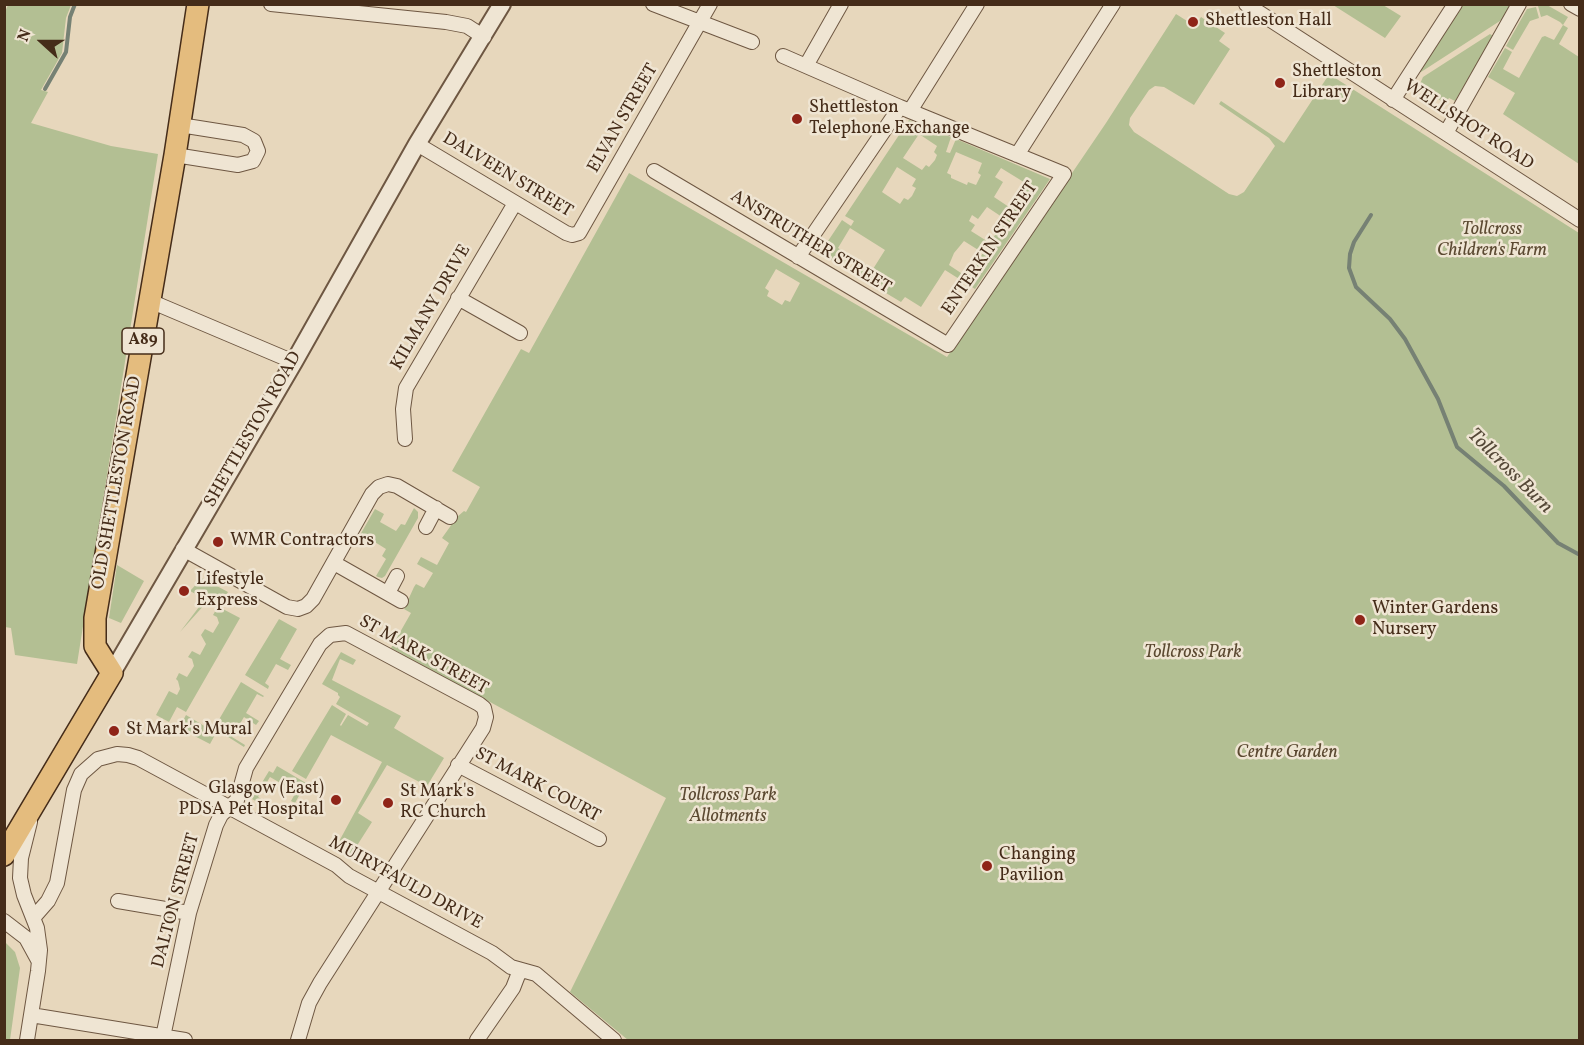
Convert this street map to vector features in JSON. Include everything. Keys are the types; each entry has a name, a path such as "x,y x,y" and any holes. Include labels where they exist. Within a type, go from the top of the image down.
{"main road":[{"name":"OLD SHETTLESTON ROAD","path":"112,673 95,646 95,618 175,155 198,4"},
{"name":"SHETTLESTON ROAD","path":"4,855 112,673"}],"street":[{"path":"271,4 369,9 466,26 484,37"},
{"name":"SHETTLESTON ROAD","path":"112,673 294,362 417,144 502,4"},
{"path":"653,4 752,42"},
{"name":"ELVAN STREET","path":"579,232 710,4"},
{"path":"807,64 841,4"},
{"path":"798,257 905,109 977,4"},
{"path":"783,56 807,64 905,109 1017,154 1113,4"},
{"name":"WELLSHOT ROAD","path":"1246,4 1580,220"},
{"path":"1393,100 1455,4"},
{"path":"1446,133 1519,4"},
{"path":"175,155 238,165 253,161 258,151 254,141 243,135 180,125"},
{"name":"DALVEEN STREET","path":"417,144 566,233 572,235 579,232"},
{"name":"ENTERKIN STREET","path":"948,345 1064,174 1017,154"},
{"name":"ANSTRUTHER STREET","path":"654,171 948,345"},
{"name":"KILMANY DRIVE","path":"405,439 403,409 406,388 515,203"},
{"path":"458,298 520,333"},
{"path":"150,301 294,362"},
{"path":"183,549 287,607 298,609 310,603 372,494 379,487 388,484 397,486 450,517"},
{"path":"426,526 436,508"},
{"path":"334,563 401,601"},
{"path":"388,593 397,576"},
{"name":"ST MARK STREET","path":"338,632 351,634 484,708 486,717 483,728 458,765"},
{"name":"DALTON STREET","path":"163,1037 189,913 216,825 221,815 237,800 246,768 320,644 330,635 338,632"},
{"name":"MUIRYFAULD DRIVE","path":"34,917 48,901 57,883 77,781 85,768 98,759 117,754 128,755 138,758 336,865 363,884 492,953 511,967 543,979 614,1041"},
{"path":"298,1041 309,1003 458,765"},
{"name":"ST MARK COURT","path":"458,765 599,839"},
{"path":"27,1041 39,962 39,941 34,917 22,888 20,868 36,803"},
{"path":"118,901 189,913"},
{"path":"4,921 26,938 39,962"},
{"path":"477,1041 513,988 520,970"},
{"path":"31,1015 185,1041"}],"green space":[{"path":"8,5 71,5 66,18 62,53 41,90 48,92 31,123 111,146 158,154 77,664 15,655 11,628 5,627 4,14"},
{"path":"1333,5 1383,5 1401,16 1385,38"},
{"path":"1463,5 1511,5 1503,19 1421,72 1419,71"},
{"path":"1547,5 1568,17 1563,25 1547,15 1541,17 1538,6"},
{"path":"1536,7 1539,18 1530,21 1513,50 1506,46 1527,9"},
{"name":"Tollcross Park","path":"1176,14 1195,26 1201,17 1225,33 1219,41 1230,49 1194,105 1164,87 1155,86 1149,90 1130,118 1129,125 1134,132 1229,194 1237,196 1244,192 1275,146 1269,138 1219,104 1221,101 1284,143 1328,76 1331,78 1332,76 1579,233 1579,1040 628,1040 570,992 666,798 391,648 411,613 404,609 414,587 416,584 424,588 433,573 417,564 421,557 437,565 449,543 442,538 457,517 464,511 466,512 480,487 452,471 521,349 529,353 629,173 947,357 1106,123","holes":["776,269 800,283 790,302 785,300 782,305 767,296 769,291 765,288"]},
{"path":"1563,25 1568,28 1559,44 1579,57 1579,164 1503,114 1515,93 1488,77 1505,48 1512,52 1503,69 1519,78 1542,37 1554,40"},
{"path":"1490,34 1493,36 1455,101 1449,98 1444,103 1419,86 1423,77"},
{"path":"909,120 951,137 946,152 950,153 956,139 1050,179 975,289 945,270 921,307 905,297 901,302 849,271 856,259 873,269 885,250 850,228 838,248 851,256 844,268 820,253 842,220 851,226 854,221 845,216","holes":["919,134 937,146 934,152 937,155 935,160 929,167 926,165 922,170 903,158","956,152 982,163 978,173 981,175 976,185 968,182 967,185 951,178 951,175 947,173","897,167 916,179 912,186 916,188 912,196 908,200 904,198 900,204 882,192","1001,168 1027,184 1012,209 994,197 1003,182 995,177","987,207 1005,219 990,243 971,231 975,225 969,221 972,215 978,219","964,241 983,253 967,277 949,265 954,253"]},
{"path":"414,508 418,512 418,518 385,576 382,578 376,576 386,559 382,556 386,549 370,539 365,547 356,542 375,509 384,514 380,522 396,531 401,524 405,525"},
{"path":"117,565 144,581 121,623 109,618"},
{"path":"202,578 228,592 219,607 240,618 186,712 177,707 169,722 156,715 169,691 177,695 180,689 176,679 179,673 187,677 194,666 192,659 188,657 192,651 200,655 206,644 201,635 205,629 213,633 219,623 217,617 213,615 217,608 206,603 180,632 205,599 190,591"},
{"path":"279,619 297,629 280,659 291,665 288,670 276,664 265,683 269,686 268,689 245,675"},
{"path":"341,652 356,660 353,665 340,659 332,680 401,716 394,728 444,758 427,786 387,765 358,813 372,822 351,855 336,847 382,762 331,735 306,779 292,771 332,705 346,714 341,726 348,715 367,726 369,723 336,704 340,697 338,693 322,684"},
{"path":"241,682 264,696 257,694 246,713 259,721 256,725 244,717 238,727 233,725 231,728 235,731 232,737 245,745 244,747 214,728"},
{"path":"186,715 216,733 210,744 179,728"},
{"path":"277,766 306,783 295,803 291,801 296,792 270,777 258,797 270,804 266,807 252,799 269,771 273,773"},
{"path":"5,942 15,952 20,968 10,1040 5,1040"}],"waterway":[{"path":"45,89 66,52 70,17 75,4"},
{"name":"Tollcross Burn","path":"1371,215 1354,242 1350,254 1349,268 1356,287 1390,319 1405,339 1438,399 1457,447 1504,486 1558,543 1580,555"}],"place":[{"name":"Shettleston Hall","path":"1193,22"},
{"name":"Shettleston Library","path":"1280,83"},
{"name":"Shettleston Telephone Exchange","path":"797,119"},
{"name":"WMR Contractors","path":"218,542"},
{"name":"Lifestyle Express","path":"184,591"},
{"name":"Winter Gardens Nursery","path":"1360,620"},
{"name":"St Mark's Mural","path":"114,731"},
{"name":"Glasgow (East) PDSA Pet Hospital","path":"336,800"},
{"name":"St Mark's RC Church","path":"388,803"},
{"name":"Changing Pavilion","path":"987,866"}],"park label":[{"name":"Tollcross Children's Farm","path":"1492,241"},
{"name":"Centre Garden","path":"1287,754"},
{"name":"Tollcross Park Allotments","path":"728,807"}]}
